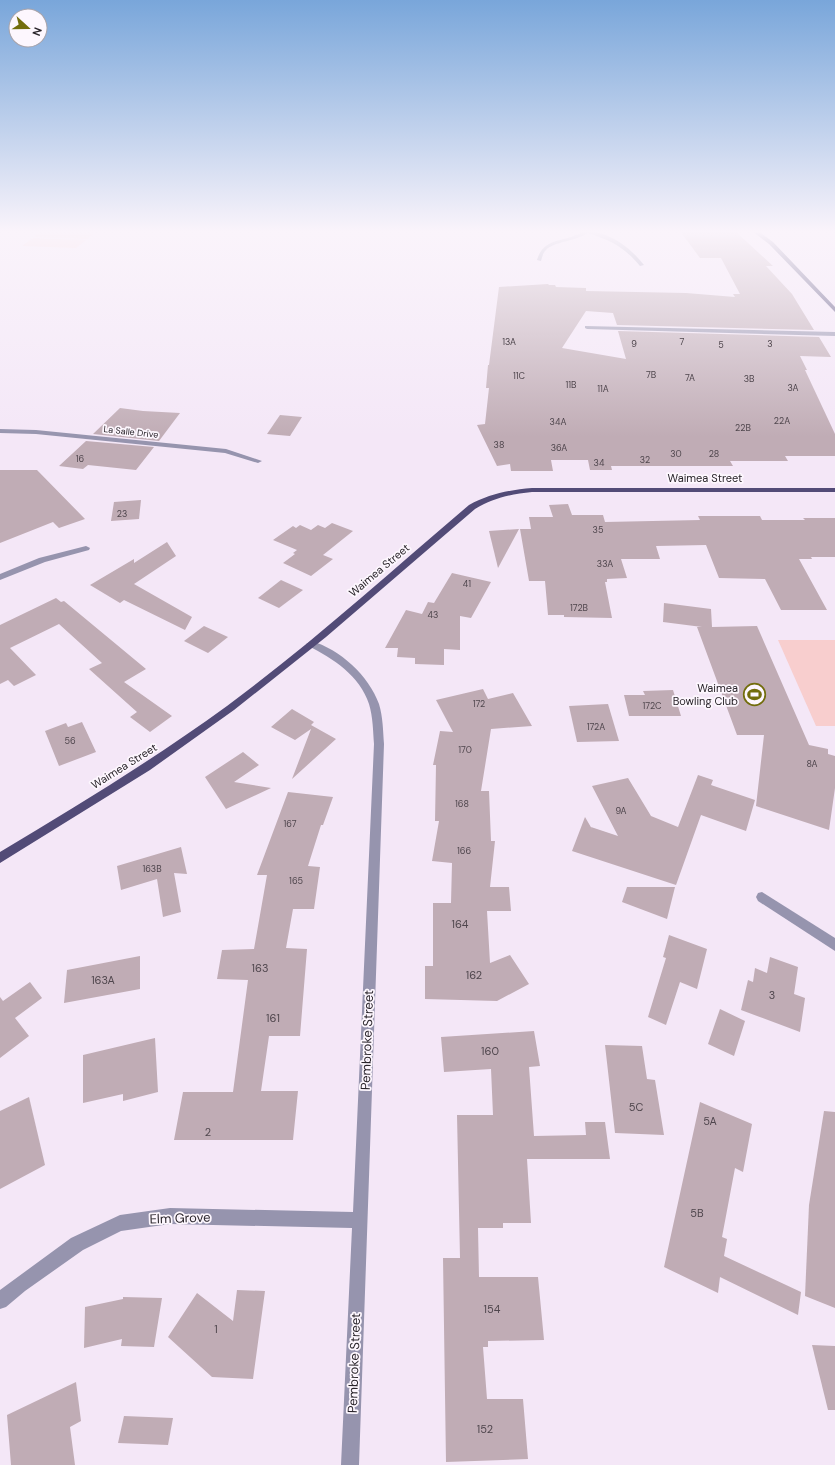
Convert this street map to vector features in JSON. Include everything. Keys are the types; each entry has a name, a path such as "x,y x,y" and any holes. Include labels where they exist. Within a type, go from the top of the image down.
{"main road":[{"path":"825,299 835,310"},
{"name":"Waimea Street","path":"0,858 180,745 231,708 311,644 472,507 497,494 511,491 556,490 835,490"}],"street":[{"path":"587,327 835,334"},
{"name":"La Salle Drive","path":"0,430 36,432 226,451 258,461"},
{"path":"0,577 42,560 86,548"},
{"name":"Pembroke Street","path":"311,644 322,649 346,666 362,682 372,698 378,718 380,744 350,1465"},
{"path":"762,897 835,945"},
{"name":"Elm Grove","path":"0,1301 19,1285 77,1244 120,1223 170,1216 360,1220"}],"shaded area":[{"path":"778,640 835,640 835,726 816,726"}],"building":[{"path":"497,299 795,299 814,330 617,325 613,313 586,311 562,348 626,359 618,331 819,337 831,357 800,356 835,434 835,456 785,456 788,461 730,461 733,466 611,466 612,470 590,470 588,460 551,460 553,471 511,471 510,464 497,466 477,425 485,424 489,388 486,388"},
{"path":"120,408 180,413 159,441 93,434"},
{"path":"280,415 302,417 290,436 267,434"},
{"path":"86,441 154,447 136,470 88,465 83,469 59,466"},
{"path":"0,470 37,470 85,519 59,528 53,522 0,543"},
{"path":"141,500 139,519 111,521 114,502"},
{"path":"568,504 572,515 603,515 605,522 700,520 698,516 760,516 762,520 835,518 835,557 811,557 812,559 799,559 827,610 781,610 765,579 719,578 706,545 656,546 660,559 621,559 627,578 607,579 607,582 605,582 612,618 564,617 564,615 548,615 545,581 529,581 520,529 531,529 529,517 553,517 549,505"},
{"path":"332,523 353,531 323,555 333,559 311,576 283,563 295,554 293,553 297,550 273,540 293,526 296,528 300,525 311,530 318,525 325,528"},
{"path":"519,529 498,568 489,531"},
{"path":"167,542 176,556 134,584 192,617 185,630 124,600 120,603 90,585 134,559 134,563"},
{"path":"452,573 491,582 471,618 460,616 460,650 444,649 444,665 415,664 415,658 397,657 398,648 385,648 406,610 422,614 428,602 434,603"},
{"path":"281,580 303,590 279,608 258,598"},
{"path":"56,598 61,602 64,601 146,669 124,682 172,716 150,732 130,717 137,712 89,669 102,663 59,624 10,648 36,675 14,686 8,680 0,684 0,625"},
{"path":"664,603 711,609 712,627 757,626 809,745 828,749 828,754 835,756 835,788 829,830 756,806 764,735 737,735 697,627 702,627 663,622"},
{"path":"204,626 228,637 208,653 184,641"},
{"path":"483,689 488,699 513,693 532,726 491,729 481,791 489,791 491,841 495,841 490,887 509,887 511,911 487,911 490,963 510,955 529,984 497,1001 425,999 425,966 433,966 433,903 451,903 452,863 432,861 439,821 435,821 436,765 433,765 440,731 453,732 436,700"},
{"path":"673,690 681,716 629,716 624,695 645,695 643,691"},
{"path":"608,704 619,741 577,742 569,706"},
{"path":"292,709 314,722 311,725 336,739 292,779 311,729 295,740 271,727"},
{"path":"82,722 96,752 59,766 45,731 66,723 68,727"},
{"path":"243,752 259,765 234,782 271,788 226,809 205,777"},
{"path":"698,775 713,780 711,785 755,800 746,831 701,815 676,885 572,851 585,817 592,829 591,827 618,836 592,786 628,778 651,816 678,827"},
{"path":"288,792 333,797 323,825 321,825 308,866 320,867 314,909 293,909 286,948 307,949 300,1036 269,1036 261,1091 298,1091 293,1140 174,1140 183,1092 233,1092 248,980 217,979 222,950 254,949 267,875 257,875"},
{"path":"181,847 187,874 174,873 181,912 163,917 157,879 121,890 117,866"},
{"path":"627,887 675,887 667,919 622,902"},
{"path":"669,935 707,949 697,989 680,982 666,1025 648,1017 666,958 663,957"},
{"path":"140,956 140,989 64,1003 67,970"},
{"path":"770,957 798,967 794,994 805,998 800,1032 741,1010 748,980 753,982 755,968 767,973"},
{"path":"30,982 42,998 15,1018 29,1036 0,1058 0,997 3,1001"},
{"path":"720,1009 745,1021 734,1056 708,1044"},
{"path":"534,1031 540,1066 529,1067 534,1136 586,1135 585,1122 605,1122 610,1159 527,1159 531,1223 503,1223 503,1228 478,1228 479,1277 538,1277 544,1340 488,1341 488,1347 483,1347 487,1399 523,1399 528,1459 446,1462 443,1258 460,1258 457,1115 493,1115 491,1069 444,1072 441,1037"},
{"path":"155,1038 158,1092 123,1101 123,1094 83,1103 83,1055"},
{"path":"605,1045 642,1046 647,1079 655,1080 664,1135 615,1133"},
{"path":"29,1097 45,1165 0,1189 0,1111"},
{"path":"700,1102 752,1124 743,1172 735,1168 722,1237 727,1239 724,1256 801,1292 798,1315 720,1277 718,1293 664,1267"},
{"path":"824,1111 835,1112 835,1308 805,1296 809,1205"},
{"path":"237,1290 265,1291 253,1379 212,1377 168,1337 197,1293 233,1321"},
{"path":"123,1297 162,1298 154,1347 121,1346 122,1339 84,1348 85,1307 123,1299"},
{"path":"812,1345 835,1346 835,1410 828,1410"},
{"path":"76,1382 81,1421 70,1427 75,1465 11,1465 7,1415"},
{"path":"124,1416 173,1418 168,1445 118,1443"}],"place":[{"name":"Waimea Bowling Club","path":"754,694"}]}
